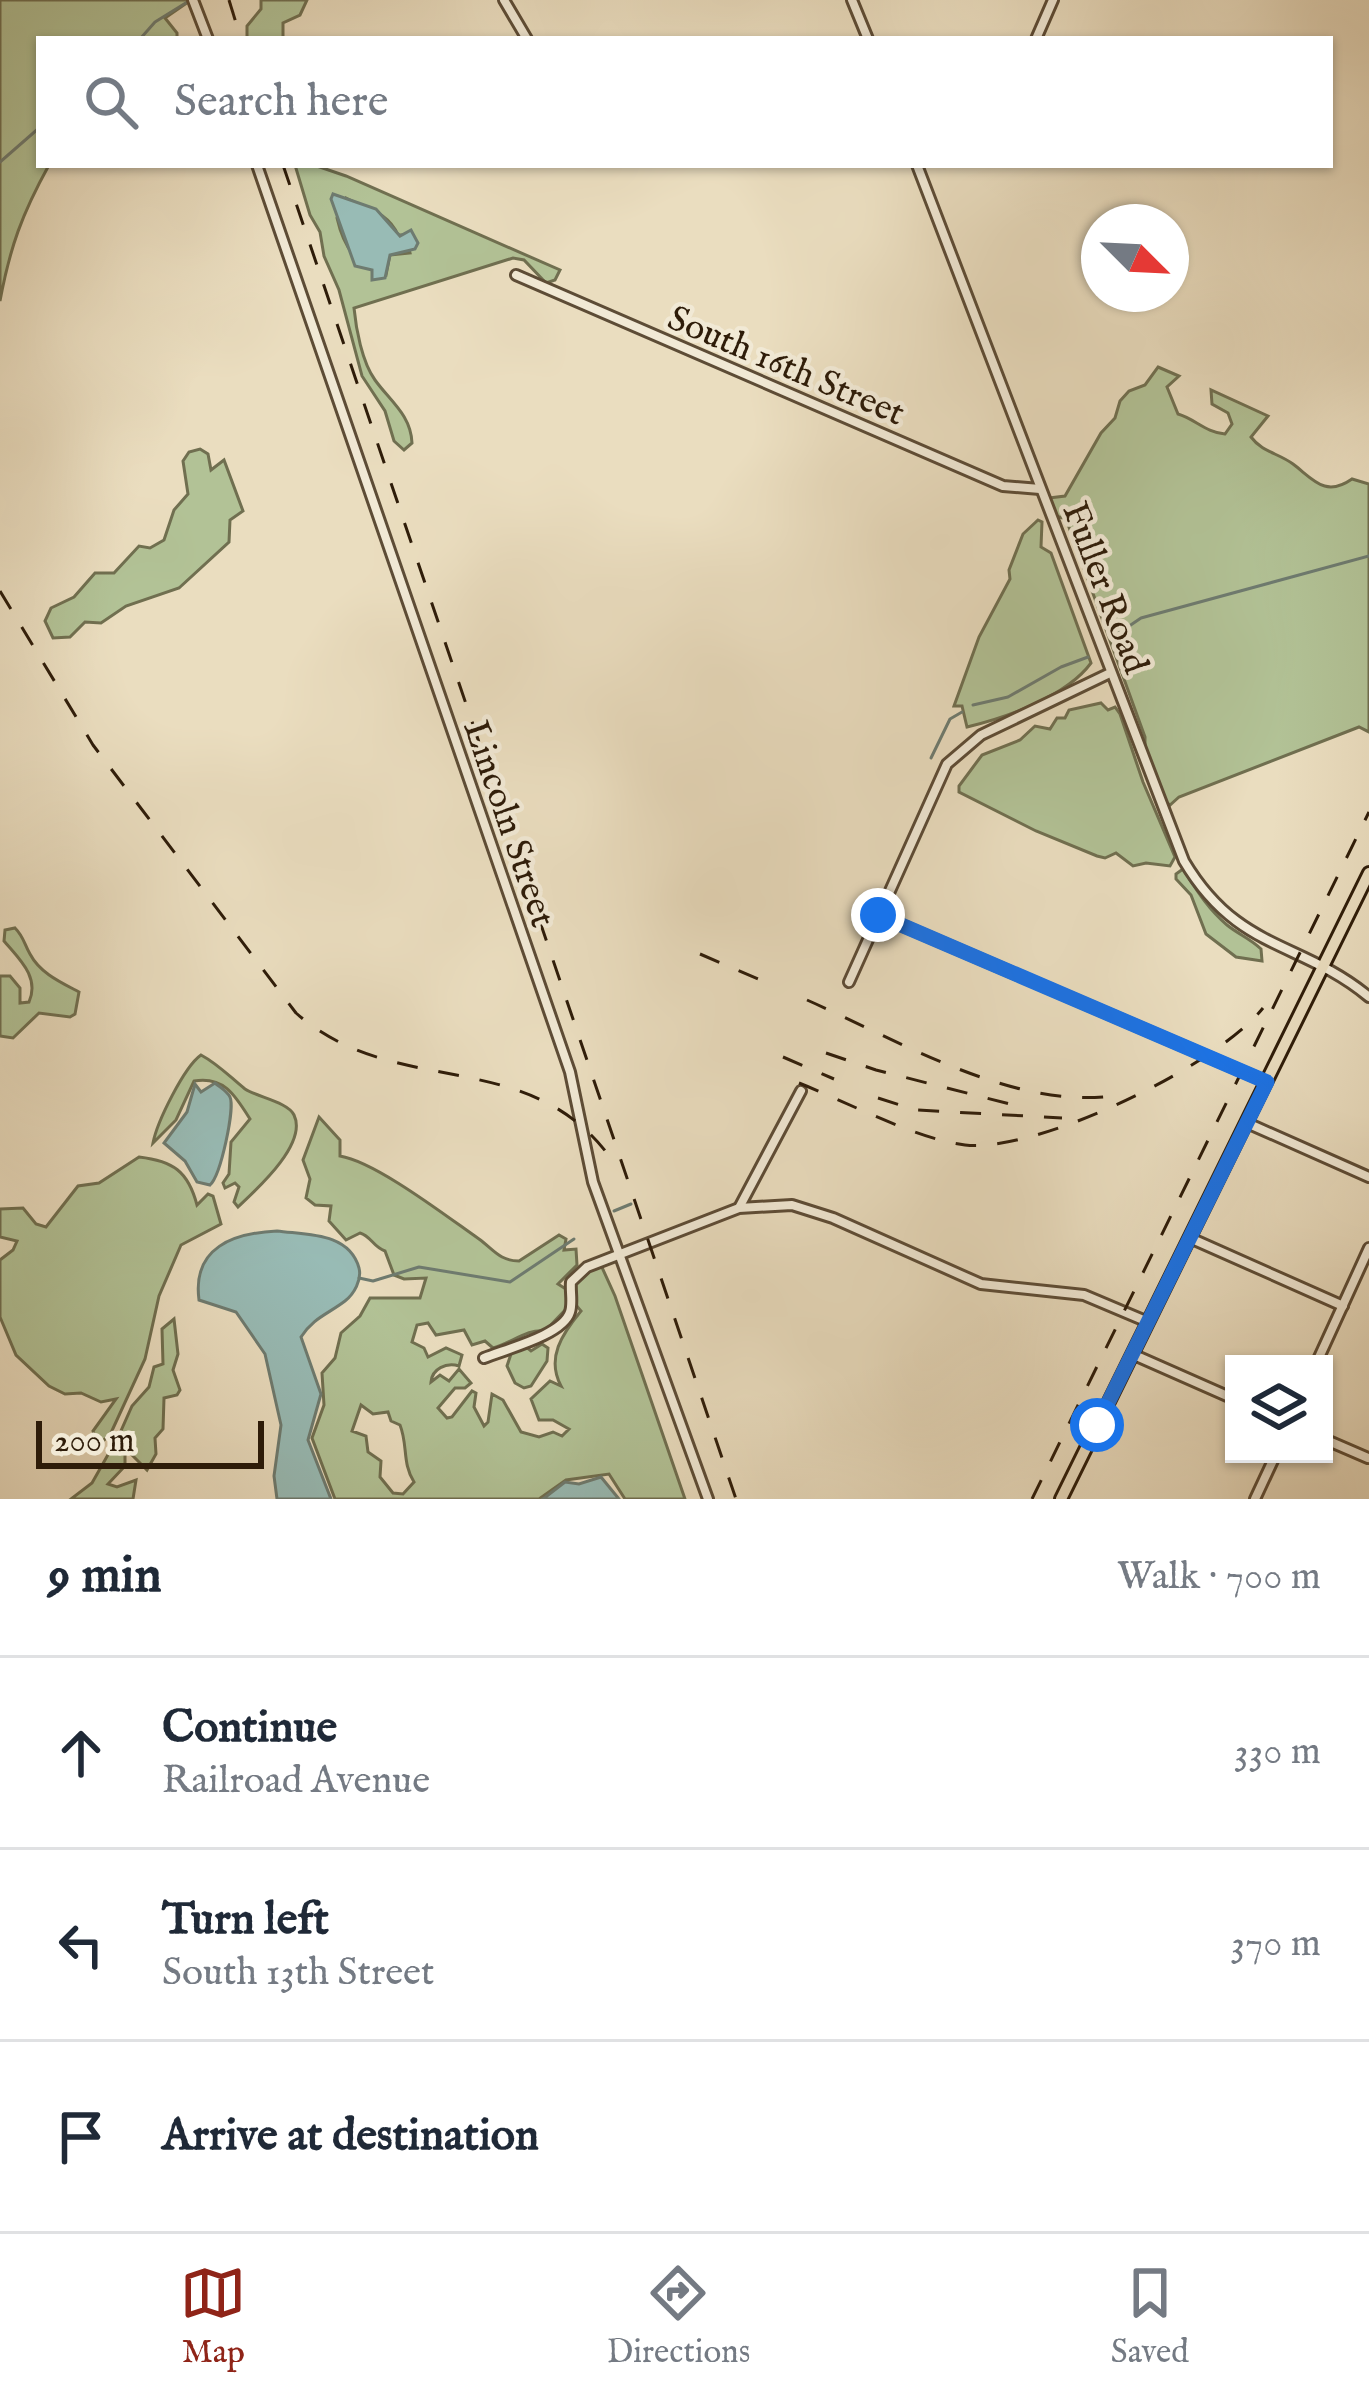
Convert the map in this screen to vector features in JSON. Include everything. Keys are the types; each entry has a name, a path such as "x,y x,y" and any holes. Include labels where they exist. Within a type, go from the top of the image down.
{"main road":[{"path":"1064,1498 1369,873"}],"street":[{"path":"504,0 525,36"},
{"path":"852,0 867,36"},
{"path":"1037,36 1054,0"},
{"path":"195,4 207,36"},
{"name":"Lincoln Street","path":"258,168 570,1072 587,1162 708,1499"},
{"name":"Fuller Road","path":"918,168 1176,844 1201,888 1226,915 1248,932 1369,997"},
{"name":"South 16th Street","path":"516,275 1003,486 1040,488"},
{"path":"849,982 933,790 957,754 981,735 1110,673"},
{"path":"878,915 1267,1082"},
{"path":"740,1208 801,1091"},
{"path":"1247,1123 1369,1177"},
{"path":"484,1358 543,1337 563,1323 572,1307 569,1288 576,1273 740,1208 773,1204 811,1210 981,1284 1084,1295 1148,1322"},
{"path":"1190,1238 1343,1306"},
{"path":"1320,1355 1369,1248"},
{"path":"1132,1354 1225,1396"},
{"path":"1333,1443 1368,1458"},
{"path":"1255,1499 1272,1463"}],"green space":[{"path":"0,0 191,0 165,18 177,36 36,36 36,168 47,168 18,231 0,301"},
{"path":"261,0 307,0 300,15 283,23 283,36 247,36 247,26 261,9"},
{"path":"296,168 323,168 346,176 560,270 555,280 546,283 524,260 513,258 354,308 370,373 408,424 412,443 404,450 394,441 385,411 362,376","holes":["346,198 383,216 398,235 405,235 410,253 390,255 386,275 353,254 337,218"]},
{"path":"1158,367 1179,376 1167,387 1178,414 1225,434 1232,424 1228,413 1212,404 1211,390 1268,416 1251,437 1320,484 1334,487 1352,479 1369,484 1369,732 1359,727 1179,797 1170,805 1163,800 1145,752 1145,737 1066,519 1056,516 1049,498 1065,496 1101,433 1115,418 1120,401 1145,385"},
{"path":"200,449 208,454 211,470 224,460 243,511 230,520 229,542 179,588 126,606 101,623 85,622 70,637 53,638 45,621 51,608 74,597 95,573 114,573 139,546 150,548 164,540 174,510 188,494 183,461 189,452"},
{"path":"1038,520 1042,522 1041,547 1051,553 1091,663 1051,696 967,727 962,706 954,706 979,637 1010,579 1023,534"},
{"path":"1101,703 1120,714 1175,857 1170,866 1133,866 1116,853 1097,856 959,792 982,755 1020,740 1035,726 1050,729 1069,710"},
{"path":"1183,869 1220,919 1261,949 1262,961 1236,957 1206,934 1191,895 1176,879"},
{"path":"15,928 39,967 79,992 75,1014 39,1013 13,1038 0,1036 0,976 10,976 20,988 20,1003 29,1002 32,993 26,969 4,941 5,930"},
{"path":"201,1055 245,1089 294,1115 294,1139 287,1152 238,1207 234,1202 239,1187 235,1183 225,1188 223,1183 229,1174 231,1142 250,1119 228,1089 213,1081 194,1081 176,1120 153,1143 172,1096"},
{"path":"319,1117 340,1140 340,1156 391,1179 502,1257 519,1261 559,1235 566,1239 564,1250 576,1249 577,1265 558,1284 569,1291 568,1307 545,1331 493,1348 485,1341 472,1345 464,1330 436,1335 428,1323 417,1325 412,1342 424,1348 428,1357 446,1348 462,1355 459,1366 440,1368 432,1377 431,1382 440,1375 449,1381 459,1369 471,1383 455,1388 438,1408 447,1418 472,1391 484,1426 492,1394 503,1400 521,1432 562,1436 569,1429 553,1420 539,1420 531,1399 550,1381 561,1386 556,1356 562,1337 581,1311 573,1289 580,1277 600,1263 685,1499 625,1499 609,1474 566,1480 539,1499 335,1499 312,1438 324,1405 322,1373 335,1358 341,1333 360,1316 370,1298 420,1298 426,1278 394,1275 385,1251 364,1234 346,1240 329,1221 331,1206 315,1205 306,1198 310,1179 303,1160","holes":["361,1405 373,1414 388,1412 391,1421 400,1425 414,1482 403,1494 393,1493 380,1477 381,1461 368,1452 366,1436 352,1431"]},
{"path":"139,1157 177,1170 197,1205 208,1194 213,1196 221,1224 181,1245 159,1296 145,1359 110,1435 98,1445 93,1431 116,1399 101,1402 49,1386 16,1355 0,1317 0,1260 17,1241 0,1237 0,1209 23,1208 36,1224 46,1227 78,1186 99,1183"},
{"path":"174,1319 178,1354 173,1370 180,1390 164,1398 163,1429 155,1438 156,1454 147,1470 126,1449 120,1433 132,1406 149,1387 154,1367 163,1364 162,1329"},
{"path":"542,1344 548,1348 547,1361 531,1386 524,1388 515,1383 507,1366 511,1354 524,1345 531,1351"},
{"path":"114,1444 125,1454 125,1466 108,1484 117,1487 136,1480 133,1499 71,1499 92,1483"}],"water":[{"path":"333,194 376,209 400,236 411,230 418,243 415,249 390,255 385,278 372,280 372,270 355,266"},
{"path":"215,1083 230,1097 231,1114 210,1185 197,1182 185,1161 164,1143 187,1112 195,1084 201,1092"},
{"path":"277,1231 336,1242 354,1256 359,1268 351,1295 301,1337 321,1394 308,1440 331,1499 277,1499 274,1476 281,1425 265,1354 236,1312 199,1300 202,1267 219,1246 246,1235"},
{"path":"601,1477 619,1499 543,1499 565,1482 579,1484"}],"waterway":[{"path":"143,36 155,22 189,1"},
{"path":"0,162 36,131"},
{"path":"1116,635 1141,618 1369,556"},
{"path":"973,705 1008,697 1088,657"},
{"path":"931,758 950,719 962,712"},
{"path":"614,1211 631,1204"},
{"path":"359,1278 373,1281 419,1267 510,1282 574,1239"}],"railway":[{"path":"229,0 240,36"},
{"path":"284,168 736,1499"},
{"path":"0,591 93,745 296,1013 336,1040 378,1057 506,1087 546,1102 584,1128 617,1167"},
{"path":"1032,1499 1369,812"},
{"path":"700,954 777,987"},
{"path":"807,1000 995,1082 1074,1097 1112,1096"},
{"path":"799,1083 925,1135 965,1145 997,1144 1079,1120 1168,1079 1240,1031 1263,1008"},
{"path":"826,1053 1010,1104"},
{"path":"783,1057 834,1079"},
{"path":"878,1098 916,1110 1062,1118"}],"route":[{"path":"878,915 1267,1082 1097,1425"}]}
